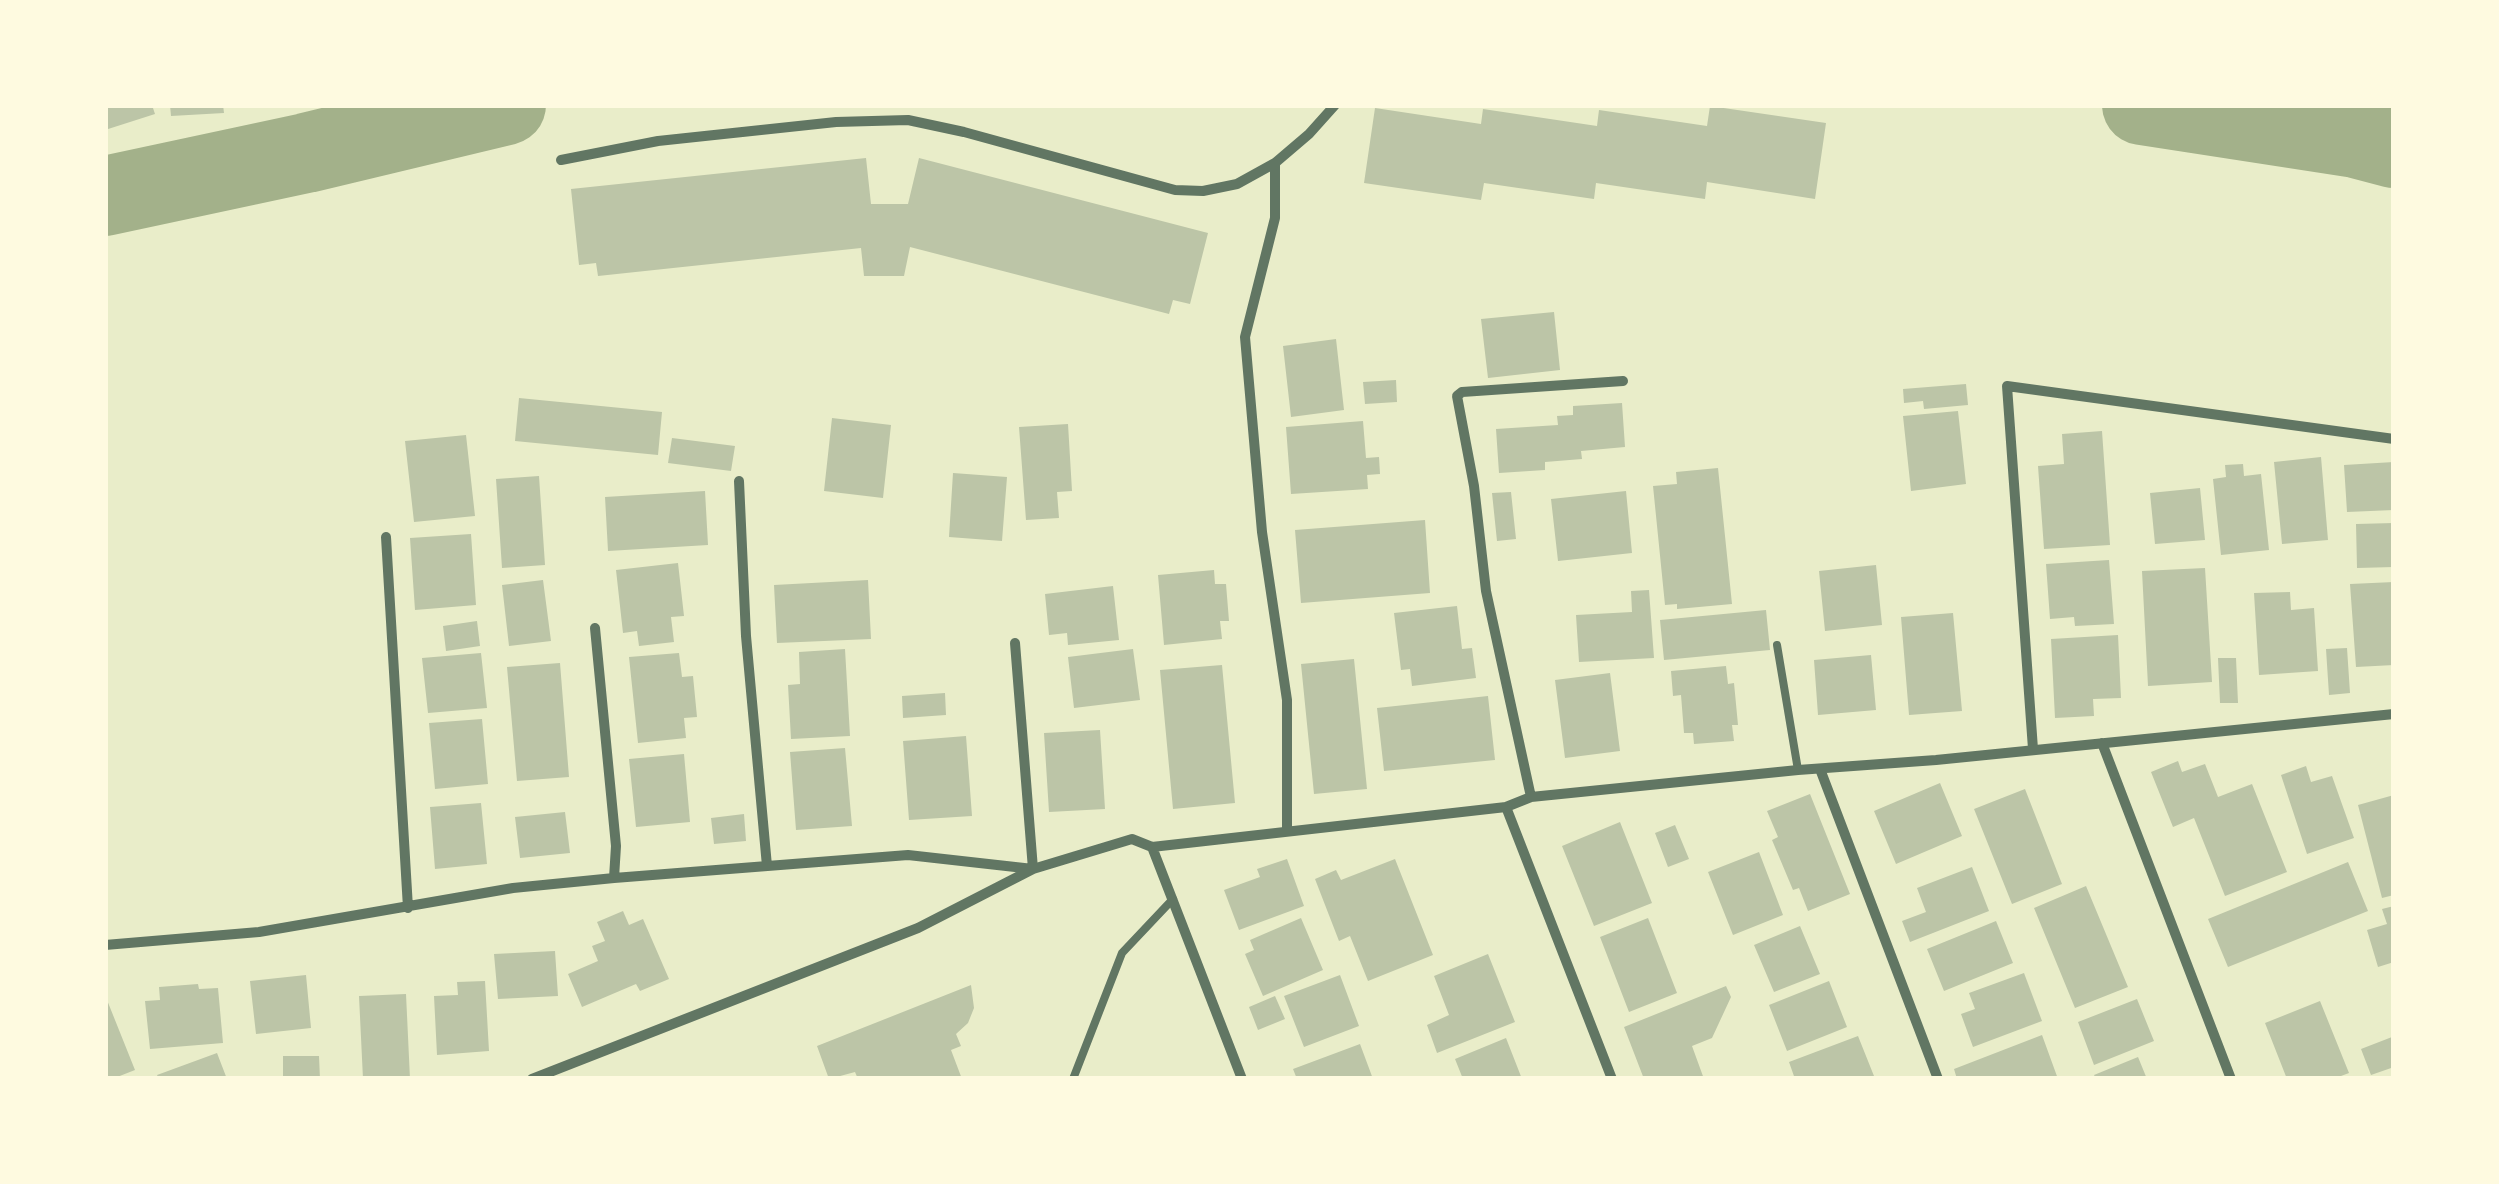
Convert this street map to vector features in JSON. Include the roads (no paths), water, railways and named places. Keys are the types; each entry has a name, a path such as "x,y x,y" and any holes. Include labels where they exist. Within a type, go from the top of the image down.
{"street":[{"path":"561,160 678,139 836,122 908,120 1175,190 1204,191 1237,184 1275,163 1335,105"},
{"path":"1275,163 1276,218 1245,337 1262,532 1286,700 1287,831"},
{"path":"1530,796 1486,591 1474,486 1456,407 1457,396 1462,392 1623,381"},
{"path":"2032,750 2007,386 2394,440"},
{"path":"739,482 746,636 767,866"},
{"path":"386,537 408,908"},
{"path":"595,628 616,846 614,878"},
{"path":"1015,643 1033,869"},
{"path":"532,1079 918,928 1033,869 1132,838 1152,847 1506,807 1530,796 2394,714"},
{"path":"2102,743 2230,1079"},
{"path":"1820,768 1938,1079"},
{"path":"1506,807 1612,1079"},
{"path":"1152,847 1242,1079"},
{"path":"105,946 259,932 513,888 614,878 908,855 1033,869"}],"lane":[{"path":"1777,644 1798,770"},
{"path":"1073,1079 1122,953 1173,900"}],"waterway":[{"path":"105,196 506,105"},
{"path":"2142,105 2356,138 2394,148"}]}
